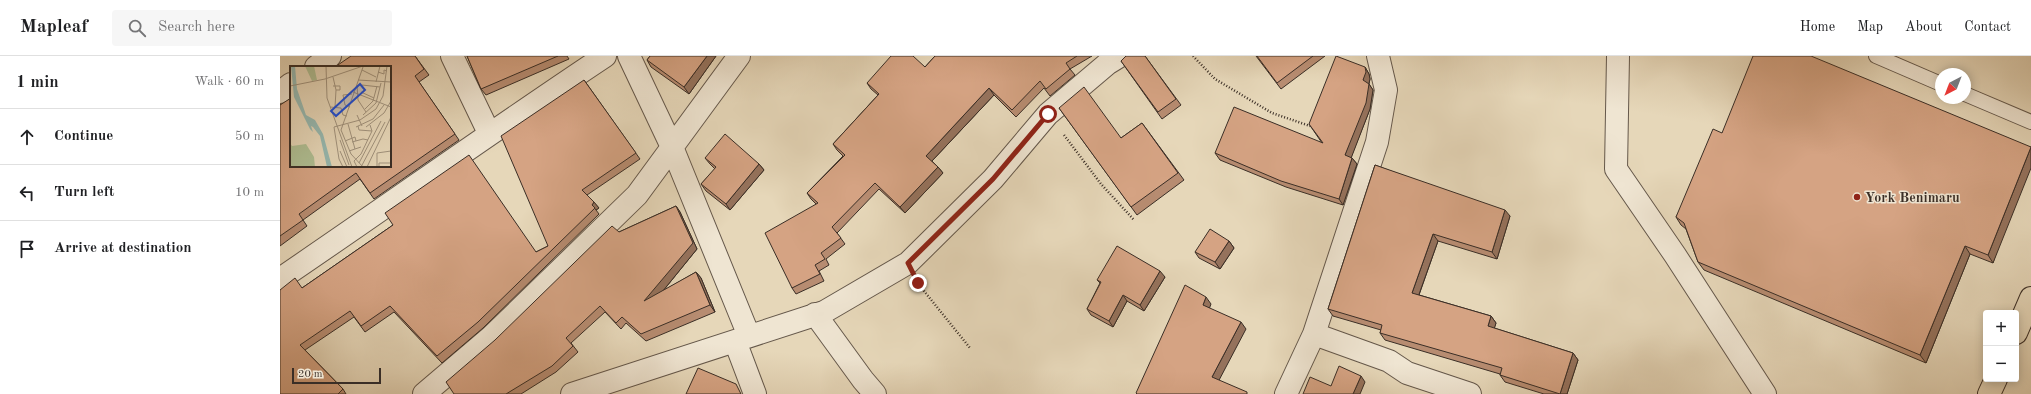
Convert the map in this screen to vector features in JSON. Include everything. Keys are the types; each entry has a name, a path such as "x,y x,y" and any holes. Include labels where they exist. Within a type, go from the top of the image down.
{"highway":[{"path":"2019,326 2031,298"},
{"path":"1989,394 1995,382"}],"street":[{"path":"317,66 330,56"},
{"path":"452,56 490,133"},
{"path":"280,278 372,217 490,133 605,56"},
{"path":"629,56 672,147 742,338 755,394"},
{"path":"424,394 491,337 636,195 739,56"},
{"path":"572,394 824,312 908,263 993,179 1048,114 1107,64 1120,56"},
{"path":"1286,394 1314,334 1377,142 1386,90 1378,56"},
{"path":"1618,56 1616,169 1675,255 1765,394"},
{"path":"280,92 290,85"},
{"path":"815,314 863,380 876,394"},
{"path":"1314,334 1389,361 1407,373 1470,394"}],"lane":[{"path":"1876,56 1935,81"},
{"path":"1971,97 2031,122"}],"path":[{"path":"1193,56 1215,79 1272,113 1317,129"},
{"path":"1048,114 1101,184 1134,220"},
{"path":"908,263 918,283 970,348"}],"building":[{"path":"351,56 415,56 424,69 415,76 455,134 370,193 356,173 299,214 303,220 280,236 280,105 290,99 290,167 391,167 391,66 336,66"},
{"path":"467,56 558,56 481,89"},
{"path":"650,56 707,56 684,87 647,60"},
{"path":"891,56 913,56 925,67 935,56 1077,56 1066,63 1070,69 1046,89 1040,81 1012,110 989,88 926,156 938,167 900,207 875,183 832,227 841,238 821,253 825,259 815,265 820,274 792,288 765,233 818,203 807,193 845,155 833,144 879,94 867,83"},
{"path":"1126,56 1145,56 1176,99 1158,112 1121,61"},
{"path":"1257,56 1313,56 1277,83"},
{"path":"1336,56 1365,67 1366,72 1363,80 1369,84 1366,103 1345,155 1352,158 1339,199 1281,181 1215,153 1234,107 1323,143 1309,124"},
{"name":"York Benimaru","path":"1753,56 1811,56 2031,147 1988,255 1965,246 1920,355 1698,262 1684,223 1676,217 1713,129 1722,133"},
{"path":"584,80 636,153 582,190 594,202 592,205 595,208 478,322 437,356 390,306 361,326 350,311 300,345 343,389 338,394 280,394 280,290 295,278 302,288 393,225 385,213 469,155 536,252 548,246 501,136"},
{"path":"1084,87 1121,138 1142,123 1178,173 1131,207 1059,108"},
{"path":"725,134 759,164 726,204 701,184 716,167 705,158"},
{"path":"1375,165 1505,210 1492,252 1433,234 1412,293 1491,316 1488,326 1573,353 1560,394 1500,375 1502,368 1380,333 1382,325 1328,309"},
{"path":"676,206 693,243 644,301 696,272 710,305 641,334 622,317 616,323 600,306 566,338 573,346 552,366 506,394 454,394 446,382 495,340 612,226 619,232"},
{"path":"1210,229 1229,241 1215,262 1195,252"},
{"path":"1117,246 1160,271 1140,305 1123,295 1109,321 1087,309 1101,282 1097,280"},
{"path":"1185,285 1206,297 1203,305 1241,322 1212,377 1247,392 1247,394 1136,393"},
{"path":"1339,366 1361,376 1353,394 1303,394 1310,377 1331,386"},
{"path":"698,368 736,384 741,394 686,394"}],"place":[{"name":"York Benimaru","path":"1857,197"}],"route":[{"path":"918,283 908,263 993,179 1048,114"}]}
